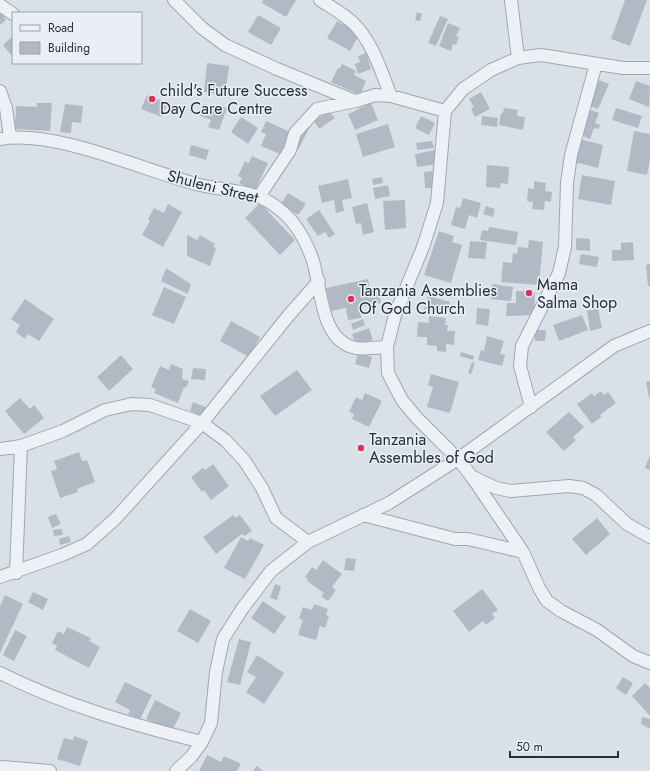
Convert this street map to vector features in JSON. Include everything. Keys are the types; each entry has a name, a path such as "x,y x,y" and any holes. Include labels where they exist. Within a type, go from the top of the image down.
{"street":[{"path":"174,0 202,28 225,45 277,69 356,101"},
{"path":"320,0 352,21 362,32 370,45 391,96"},
{"path":"511,0 518,58"},
{"path":"0,5 12,13"},
{"path":"650,68 623,68 541,56 518,58 491,70 463,89 444,111 437,203 423,247 395,315 387,346 388,373 402,400 416,417 458,459 472,477 523,552 539,588 547,600 561,612 597,630 633,656 650,663"},
{"path":"531,407 520,366 522,346 559,273 565,247 567,183 571,155 596,64"},
{"path":"0,91 6,108 5,138"},
{"path":"260,195 290,150 295,133 316,108 356,101 375,95 391,96 444,111"},
{"name":"Shuleni Street","path":"5,138 53,141 103,154 197,184 260,195 279,209 298,228 312,258 319,281 326,320 333,332 344,342 356,348 387,346"},
{"path":"0,577 87,544 115,519 202,423 289,315 319,281"},
{"path":"176,771 191,757 202,742 211,723 216,672 223,640 242,609 271,571 308,542 363,514 389,503 458,459 614,346 650,331"},
{"path":"0,449 21,446 63,431 105,410 132,404 150,405 202,423 225,440 244,460 262,488 276,518 308,542"},
{"path":"16,572 21,446"},
{"path":"472,477 496,488 511,491 569,486 583,488 596,495 627,524 650,537"},
{"path":"363,514 455,539 468,538 523,552"},
{"path":"0,673 49,696 154,730 202,742"},
{"path":"0,769 3,767 50,771"}],"building":[{"path":"263,0 296,0 286,17 262,3"},
{"path":"625,0 647,0 630,46 611,39"},
{"path":"0,11 6,20 0,25"},
{"path":"417,12 422,14 420,21 415,20"},
{"path":"258,15 281,28 271,45 248,32"},
{"path":"440,16 448,19 436,46 428,43"},
{"path":"337,21 360,33 350,51 327,38"},
{"path":"448,23 460,28 456,36 459,37 456,45 453,44 451,51 439,46"},
{"path":"12,37 12,56 3,45"},
{"path":"366,53 371,69 358,74 355,64 360,62 358,56"},
{"path":"207,63 229,66 225,95 204,92"},
{"path":"342,64 356,71 354,75 366,81 360,95 331,82 338,68 339,69"},
{"path":"599,80 609,84 598,109 588,105"},
{"path":"636,81 650,86 649,107 629,99"},
{"path":"481,92 490,109 475,117 471,109 474,107 469,99"},
{"path":"147,95 168,103 162,117 141,109"},
{"path":"37,103 52,103 50,131 15,129 16,106 37,107"},
{"path":"371,103 378,120 355,130 348,114"},
{"path":"65,104 83,106 81,123 72,122 71,133 60,132"},
{"path":"204,104 216,108 217,105 227,108 219,130 208,127 211,120 200,116"},
{"path":"504,108 518,110 517,116 525,117 523,130 499,125 501,113 503,113"},
{"path":"616,108 642,116 638,128 612,120"},
{"path":"591,110 599,113 595,123 600,125 599,129 594,128 590,139 581,135"},
{"path":"329,111 335,118 319,129 314,121"},
{"path":"421,116 435,123 429,135 415,128"},
{"path":"482,116 498,118 497,127 481,125"},
{"path":"241,117 258,128 248,144 231,132"},
{"path":"266,121 290,132 280,154 261,146 266,134 261,132"},
{"path":"388,124 395,147 363,157 356,134"},
{"path":"303,126 309,129 298,150 292,147"},
{"path":"634,131 650,134 650,160 647,175 627,171"},
{"path":"579,139 603,145 598,168 574,162"},
{"path":"432,141 434,148 417,150 416,143"},
{"path":"191,145 209,150 206,160 189,155"},
{"path":"435,150 437,164 417,167 415,154"},
{"path":"252,156 268,163 255,191 239,183 242,178 238,176 245,161 249,163"},
{"path":"487,165 509,167 508,184 501,183 500,188 486,187"},
{"path":"434,171 434,188 425,188 424,172"},
{"path":"582,175 615,181 611,205 578,199"},
{"path":"382,177 383,183 373,185 372,179"},
{"path":"348,179 352,198 342,200 344,211 336,213 334,200 322,203 318,186"},
{"path":"534,181 546,183 545,191 552,192 551,202 545,201 544,210 532,209 533,202 527,201 528,188 534,189"},
{"path":"388,185 390,196 375,199 373,188"},
{"path":"288,193 306,204 298,215 281,204"},
{"path":"463,198 481,203 477,218 469,215 465,229 451,225 456,207 460,208"},
{"path":"405,200 406,228 385,230 383,201"},
{"path":"260,203 295,240 280,255 245,218"},
{"path":"367,203 374,232 363,235 361,223 356,224 352,207"},
{"path":"168,204 182,212 163,247 142,235 150,221 148,219 154,208 164,213"},
{"path":"486,206 495,209 493,217 483,214"},
{"path":"319,210 335,234 329,238 325,232 318,236 306,219"},
{"path":"489,227 518,232 516,245 480,240 482,230 488,231"},
{"path":"439,231 454,236 452,242 462,245 451,283 424,275"},
{"path":"187,235 197,240 200,235 215,244 213,247 216,248 210,266 187,256"},
{"path":"576,238 590,239 590,251 576,250"},
{"path":"529,240 543,242 539,285 501,282 503,262 512,263 513,253 517,254 518,247 528,248"},
{"path":"470,241 487,242 485,259 468,258"},
{"path":"633,242 634,260 612,261 612,250 621,250 621,243"},
{"path":"581,254 599,257 597,267 579,264"},
{"path":"650,264 650,286 648,286 646,265"},
{"path":"166,268 191,284 188,294 161,281"},
{"path":"368,279 370,291 378,289 381,303 360,307 361,318 348,320 346,308 331,311 326,288"},
{"path":"492,284 513,287 511,301 491,299"},
{"path":"164,287 186,297 174,324 152,315"},
{"path":"516,291 535,292 534,315 506,316 507,303 516,303"},
{"path":"428,296 450,302 446,315 424,309"},
{"path":"25,299 54,319 39,341 28,334 25,339 16,332 20,325 11,319"},
{"path":"477,308 490,309 488,326 476,324"},
{"path":"598,308 602,328 590,331 587,311"},
{"path":"582,315 588,330 559,341 553,325"},
{"path":"429,316 446,318 445,325 448,325 447,331 455,331 454,345 446,344 446,352 437,351 437,346 427,345 427,337 417,337 418,322 429,323"},
{"path":"363,319 365,325 353,330 351,324"},
{"path":"231,321 260,337 249,357 220,341"},
{"path":"369,328 373,340 357,346 352,334"},
{"path":"535,330 546,330 545,341 535,341"},
{"path":"487,336 504,341 500,354 505,355 502,366 478,360 481,350 484,351"},
{"path":"461,352 474,356 473,360 460,356"},
{"path":"358,353 372,357 369,368 355,364"},
{"path":"121,355 133,369 109,391 97,377"},
{"path":"472,362 475,363 471,374 468,373"},
{"path":"171,364 183,369 182,379 189,381 186,388 184,387 178,403 154,393 156,389 151,387 160,366 169,370"},
{"path":"193,368 206,369 205,380 191,379"},
{"path":"297,370 312,390 275,416 260,396"},
{"path":"431,374 459,382 450,413 427,407 433,387 428,385"},
{"path":"650,381 650,398 649,398 646,382"},
{"path":"601,391 604,395 608,392 616,403 600,415 602,416 592,424 577,404 592,393 594,396"},
{"path":"365,393 382,401 369,427 352,419 354,414 349,412 356,397 362,400"},
{"path":"20,398 30,409 34,405 44,418 24,434 5,411"},
{"path":"193,402 208,408 204,417 190,411"},
{"path":"569,412 584,427 573,437 576,440 564,451 546,432"},
{"path":"79,452 82,461 87,460 95,482 77,489 78,492 60,498 51,471 57,469 54,461"},
{"path":"650,455 650,470 645,468"},
{"path":"213,464 229,486 211,500 204,490 202,492 191,477 203,468 205,470"},
{"path":"56,514 61,524 52,528 48,517"},
{"path":"233,515 235,518 240,515 252,531 244,536 242,534 216,554 203,537"},
{"path":"597,518 610,534 586,555 572,539"},
{"path":"62,529 63,535 54,536 53,530"},
{"path":"69,536 71,542 60,545 59,539"},
{"path":"241,537 248,541 250,538 264,545 245,579 224,568"},
{"path":"346,558 356,559 354,571 344,570"},
{"path":"323,560 342,574 332,587 336,590 328,601 321,596 324,593 307,581 308,579 305,577 312,567 316,570"},
{"path":"275,584 281,586 277,600 270,598"},
{"path":"482,589 498,610 492,614 495,618 486,625 483,621 469,632 453,611"},
{"path":"33,592 48,599 43,610 28,602"},
{"path":"5,595 23,604 0,653 0,606"},
{"path":"263,601 286,617 274,634 251,618"},
{"path":"314,604 328,609 326,615 329,616 325,628 320,626 316,640 298,635 303,620 299,618 303,607 312,610"},
{"path":"190,609 211,621 198,643 177,631"},
{"path":"67,627 91,638 89,641 100,647 89,668 55,650 57,646 52,643 58,631 64,634"},
{"path":"15,630 27,636 14,661 3,655"},
{"path":"239,639 251,642 240,685 227,682"},
{"path":"257,655 284,673 264,704 246,692 256,677 247,672"},
{"path":"623,677 633,683 626,695 616,688"},
{"path":"125,682 152,695 140,719 128,714 130,710 115,702"},
{"path":"645,683 650,688 650,716 632,696"},
{"path":"155,700 181,713 172,731 146,719"},
{"path":"642,717 650,719 650,729 641,724"},
{"path":"74,736 88,741 80,766 57,759 64,738 73,740"},
{"path":"207,755 221,762 224,756 241,764 237,771 199,771"},
{"path":"257,766 263,771 253,771"}],"place":[{"name":"child's Future Success Day Care Centre","path":"152,99"},
{"name":"Mama Salma Shop","path":"529,293"},
{"name":"Tanzania Assemblies Of God Church","path":"351,299"},
{"name":"Tanzania Assembles of God","path":"361,448"}]}
